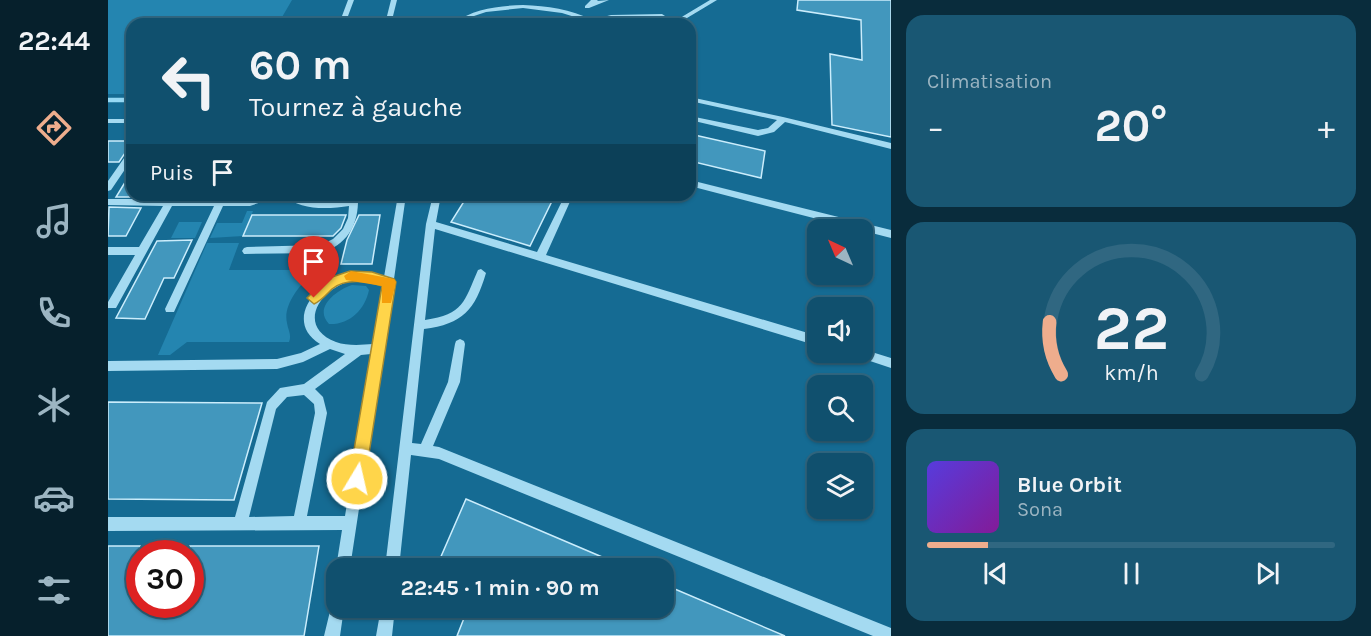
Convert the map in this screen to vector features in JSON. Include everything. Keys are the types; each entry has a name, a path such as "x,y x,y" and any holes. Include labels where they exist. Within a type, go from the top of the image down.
{"street":[{"path":"344,18 351,0"},
{"path":"390,18 394,0"},
{"path":"586,8 595,0"},
{"path":"574,14 606,0"},
{"path":"684,18 714,0"},
{"path":"461,18 477,7 497,1 547,4 583,18"},
{"path":"608,18 662,16"},
{"path":"696,100 891,146"},
{"path":"696,119 758,133 771,130 783,119"},
{"path":"108,121 126,121"},
{"path":"108,188 126,162"},
{"path":"696,185 891,234"},
{"path":"108,202 129,201"},
{"path":"112,305 170,201"},
{"path":"196,201 250,203 256,201"},
{"path":"247,251 322,249 332,246 353,222 354,202 299,201"},
{"path":"345,558 401,201"},
{"path":"393,558 431,224 436,201"},
{"path":"540,257 565,201"},
{"path":"170,309 220,203"},
{"path":"431,224 807,338"},
{"path":"108,251 141,251"},
{"path":"420,325 441,323 458,316 475,295 481,273"},
{"path":"378,349 359,350 330,344 316,334 309,317 314,298 330,283 350,276 372,277 390,282"},
{"path":"108,366 277,364 303,357 330,344"},
{"path":"425,449 454,382 460,344"},
{"path":"240,524 271,406 284,392 306,389 359,350"},
{"path":"873,357 891,363"},
{"path":"299,523 321,413 319,401 306,389"},
{"path":"406,448 425,449 891,636"},
{"path":"108,524 350,523"},
{"path":"332,636 335,618"},
{"path":"384,636 387,618"}],"shaded area":[{"path":"108,0 292,0 282,18 126,18 126,94 108,94"},
{"path":"247,211 253,211 243,236 210,238 217,223 242,223"},
{"path":"179,222 202,222 195,238 171,238"},
{"path":"207,243 239,243 229,270 305,270 310,276 296,291 287,310 289,342 187,342 170,355 158,355"},
{"path":"352,285 366,286 369,290 364,304 349,319 329,324 325,318 325,306 334,295"}],"building":[{"path":"798,0 891,0 891,137 832,125 830,54 862,60 861,20 797,10"},
{"path":"696,135 765,151 761,178 696,162"},
{"path":"108,141 126,141 126,152 119,162 108,162"},
{"path":"126,181 126,197 116,197"},
{"path":"464,201 552,201 530,246 451,222"},
{"path":"109,207 141,208 126,236 108,236"},
{"path":"252,215 346,215 341,228 333,236 243,236"},
{"path":"359,215 380,215 372,264 341,264 347,240"},
{"path":"192,240 174,278 164,278 145,319 116,318 157,241"},
{"path":"108,402 262,403 234,500 108,499"},
{"path":"466,499 605,558 440,558"},
{"path":"108,546 126,546 126,618 204,618 204,546 319,546 304,636 108,636"},
{"path":"674,589 785,636 457,636 464,618 674,618"}],"waterway":[{"path":"108,100 126,100"}],"slow traffic":[{"path":"351,276 372,277 390,282 387,299"}],"route":[{"path":"314,298 330,283 350,276 372,277 390,282 357,479"}]}
